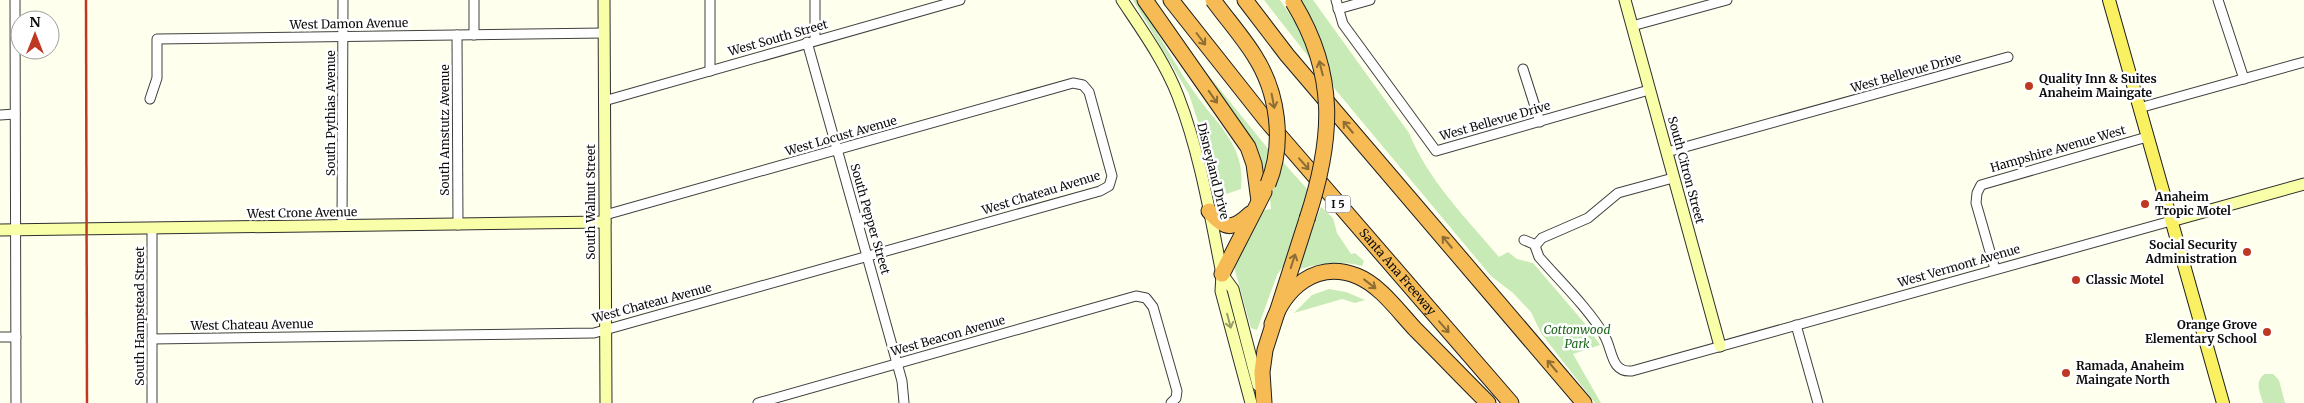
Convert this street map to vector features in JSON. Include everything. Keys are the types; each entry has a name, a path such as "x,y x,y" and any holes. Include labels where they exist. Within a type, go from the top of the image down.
{"highway":[{"path":"1145,0 1248,147 1254,164 1256,206 1239,224 1228,226 1219,223 1209,211"},
{"name":"Santa Ana Freeway","path":"1171,0 1266,120 1511,403"},
{"path":"1212,0 1255,57 1272,93 1277,120 1277,142 1273,168 1268,184 1222,274"},
{"path":"1245,0 1287,55 1584,403"},
{"path":"1264,403 1263,361 1272,324 1307,219 1324,158 1328,113 1324,81 1315,48 1302,17 1292,1"},
{"path":"1272,324 1288,294 1305,280 1325,272 1357,276 1381,293 1488,403"}],"main road":[{"path":"2109,0 2223,403"}],"street":[{"path":"15,0 16,403"},
{"name":"South Pythias Avenue","path":"342,226 343,0"},
{"path":"474,0 474,35"},
{"name":"South Walnut Street","path":"604,0 606,403"},
{"path":"710,0 710,71"},
{"name":"South Pepper Street","path":"816,0 811,41 837,150 898,364 904,388 904,403"},
{"name":"Disneyland Drive","path":"1122,0 1158,56 1177,94 1194,140 1222,274 1221,291 1251,403"},
{"path":"1337,4 1370,0"},
{"name":"South Citron Street","path":"1625,0 1720,346"},
{"path":"1632,26 1727,0"},
{"path":"2218,0 2244,79"},
{"name":"West South Street","path":"604,101 955,1"},
{"name":"West Bellevue Drive","path":"1337,4 1343,24 1436,151 1650,90"},
{"name":"West Damon Avenue","path":"150,99 158,78 157,39 604,33"},
{"name":"South Amstutz Avenue","path":"457,35 458,225"},
{"name":"West Bellevue Drive","path":"1667,152 2008,57"},
{"path":"2139,108 2304,62"},
{"path":"1523,69 1540,122"},
{"name":"West Locust Avenue","path":"605,219 837,150 1070,84 1083,85 1088,89 1091,96 1112,176 1111,184"},
{"path":"0,115 15,114"},
{"name":"Hampshire Avenue West","path":"1995,269 1976,203 1979,188 1985,182 2147,137"},
{"path":"1524,240 1536,245 1542,238 1588,218 1618,193 1673,178"},
{"name":"West Chateau Avenue","path":"152,340 594,332 1100,191 1111,184"},
{"name":"West Vermont Avenue","path":"1536,245 1536,253 1539,257 1603,333 1616,366 1620,370 1632,371 2304,184"},
{"name":"West Crone Avenue","path":"0,230 458,225 605,219"},
{"name":"South Hampstead Street","path":"152,228 152,403"},
{"name":"Disneyland Drive","path":"1222,274 1233,289 1264,403"},
{"name":"West Beacon Avenue","path":"758,403 1131,297 1146,298 1153,307 1176,391 1173,402"},
{"path":"1796,325 1818,403"},
{"path":"0,337 16,337"}],"green space":[{"path":"1133,0 1136,0 1144,11 1194,92 1228,136 1239,160 1241,189 1217,197 1211,162 1189,94"},
{"path":"1264,0 1280,0 1299,28 1311,60"},
{"name":"Cottonwood Park","path":"1300,0 1313,0 1409,133 1426,167 1437,183 1499,257 1508,252 1517,259 1533,263 1587,326 1600,345 1573,354 1601,403 1595,403 1541,333 1531,312 1513,293 1491,276 1334,88 1321,42"},
{"path":"1188,50 1269,150 1264,181"},
{"path":"1282,161 1308,190 1284,265 1277,275 1257,330 1251,328 1234,267 1264,210 1271,209 1270,199"},
{"path":"1321,207 1333,218 1337,233 1351,254 1355,253 1364,261 1362,266 1329,263 1295,271"},
{"path":"1329,289 1346,292 1365,300 1355,303 1342,299 1294,313 1312,295"},
{"path":"2265,374 2273,374 2279,380 2285,403 2263,403 2259,391 2259,383"}],"railway":[{"path":"86,0 87,403"}],"place":[{"name":"Quality Inn & Suites Anaheim Maingate","path":"2029,86"},
{"name":"Anaheim Tropic Motel","path":"2145,204"},
{"name":"Social Security Administration","path":"2247,252"},
{"name":"Classic Motel","path":"2076,280"},
{"name":"Orange Grove Elementary School","path":"2267,332"},
{"name":"Ramada, Anaheim Maingate North","path":"2066,373"}]}
